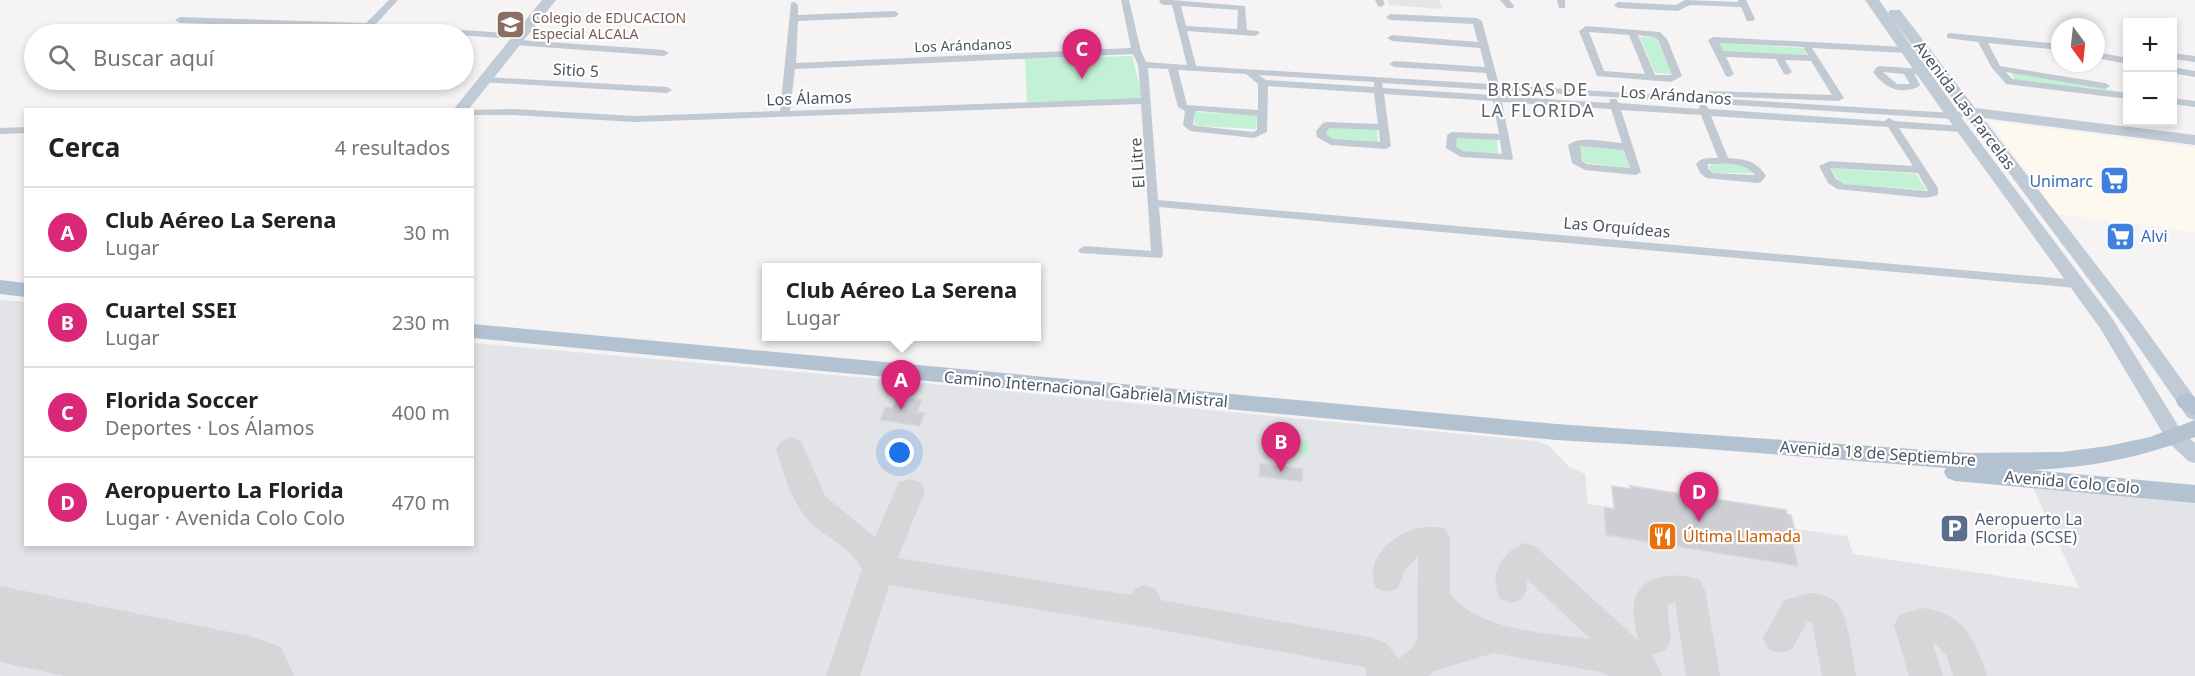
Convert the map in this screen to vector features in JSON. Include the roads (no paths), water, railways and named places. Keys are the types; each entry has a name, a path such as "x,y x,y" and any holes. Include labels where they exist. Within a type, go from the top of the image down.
{"main road":[{"path":"462,108 549,0"},
{"name":"Avenida Las Parcelas","path":"1872,0 1906,50 1914,72 1958,122 2106,323 2175,438 2195,455"},
{"name":"Avenida Las Parcelas","path":"1885,0 2132,324 2192,407"},
{"path":"1958,122 1970,111 2195,140"},
{"path":"0,287 24,290"},
{"name":"Camino Internacional Gabriela Mistral","path":"474,331 1556,432"},
{"path":"2138,378 2171,378"},
{"name":"Avenida 18 de Septiembre","path":"1556,432 1647,436 1942,459 2031,461 2094,458 2175,438 2195,428"},
{"name":"Avenida Colo Colo","path":"1556,432 1651,446 2195,494"},
{"path":"2157,490 2195,489"}],"street":[{"path":"370,24 394,0"},
{"name":"El Litre","path":"1084,250 1157,255 1155,203 1143,65 1136,51 1125,0"},
{"path":"1163,2 1242,8 1242,32"},
{"path":"1618,5 1678,8 1688,2 1743,2 1750,19"},
{"path":"1176,3 1192,68"},
{"path":"785,114 791,66 794,4"},
{"path":"1684,4 1690,17"},
{"path":"793,18 895,14"},
{"path":"1390,17 1477,21 1496,93 1508,158 1461,154 1450,148 1452,135 1504,137"},
{"path":"180,20 305,24"},
{"path":"1181,28 1256,33"},
{"path":"1586,29 1654,34 1662,39 1677,76 1666,79 1651,78 1600,74 1584,31 1586,29"},
{"path":"1632,32 1651,78"},
{"path":"474,35 664,53"},
{"path":"1950,36 2051,46"},
{"path":"1392,38 1483,45"},
{"path":"1730,74 1713,40 1906,50"},
{"path":"1981,40 1997,68 2085,82 2123,92"},
{"path":"1712,93 1839,98 1806,45"},
{"name":"Los Arándanos","path":"791,66 1136,51"},
{"path":"2105,52 2123,53"},
{"path":"1719,54 1814,58"},
{"path":"2105,55 2123,60"},
{"path":"2177,56 2195,59"},
{"path":"1779,57 1787,72"},
{"path":"2177,59 2190,73"},
{"path":"1394,63 1490,70"},
{"name":"Los Arándanos","path":"1143,65 1496,93 1615,106 1891,124 1958,122"},
{"path":"1172,67 1183,107 1190,110 1198,108 1262,113"},
{"path":"1190,110 1188,125 1194,129 1254,135 1262,132 1263,83 1249,72"},
{"path":"1666,79 1673,98"},
{"name":"Sitio 5","path":"484,80 667,90"},
{"name":"Los Arándanos","path":"1263,83 1378,85"},
{"path":"1378,85 1384,127 1386,147 1331,142 1322,137 1321,131 1327,125 1384,127"},
{"name":"Los Arándanos","path":"1496,93 1673,98 1883,112 1958,122"},
{"path":"1611,95 1615,106 1636,172 1585,167 1577,162 1573,145 1579,143 1628,147"},
{"path":"1701,100 1724,161"},
{"name":"Los Álamos","path":"474,112 521,111 599,119 1147,101"},
{"path":"2177,102 2195,104"},
{"path":"1883,112 1921,170 1934,193 1926,195 1841,187 1832,181 1824,166 1830,164 1921,170"},
{"path":"0,131 24,130"},
{"path":"1706,161 1724,161 1749,163 1757,168 1761,176 1757,180 1710,176 1701,164 1706,161"},
{"name":"Las Orquídeas","path":"1155,203 2077,284"},
{"path":"2106,323 2132,324"}],"place":[{"name":"Colegio de EDUCACION Especial ALCALA","path":"511,25"},
{"name":"Florida Soccer","path":"1082,79"},
{"name":"Unimarc","path":"2114,181"},
{"name":"Alvi","path":"2120,236"},
{"name":"Club Aéreo La Serena","path":"901,410"},
{"name":"Cuartel SSEI","path":"1281,472"},
{"name":"Aeropuerto La Florida","path":"1699,522"},
{"name":"Aeropuerto La Florida (SCSE)","path":"1954,528"},
{"name":"Última Llamada","path":"1662,536"}],"district":[{"name":"BRISAS DE LA FLORIDA","path":"1538,100"}]}
